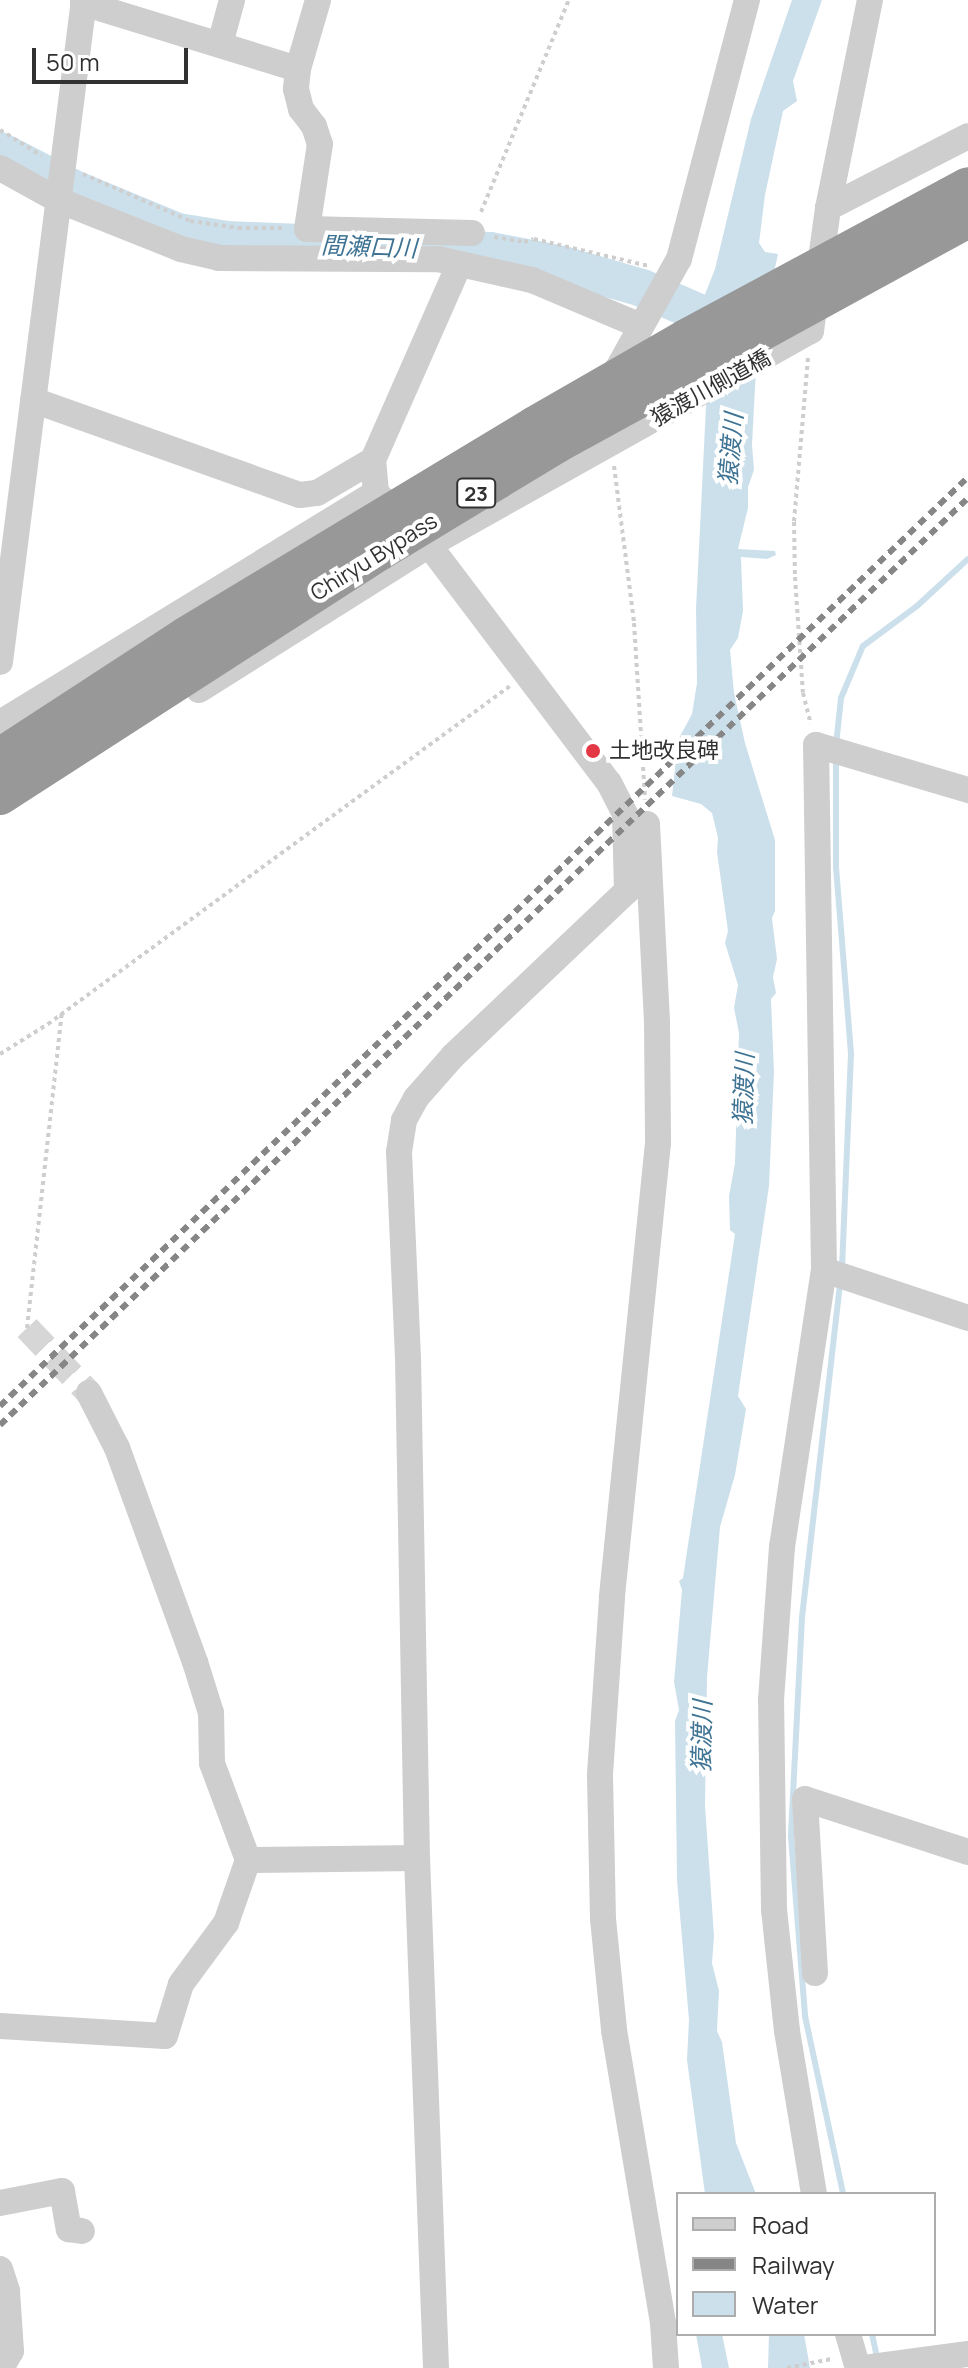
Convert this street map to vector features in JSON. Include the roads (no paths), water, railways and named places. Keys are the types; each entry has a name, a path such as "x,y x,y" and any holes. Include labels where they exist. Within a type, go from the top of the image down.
{"highway":[{"name":"Chiryu Bypass","path":"0,757 187,635 535,425 686,338 968,186"},
{"name":"Chiryu Bypass","path":"7,805 379,552 557,444 968,219"}],"street":[{"path":"220,44 232,0"},
{"path":"318,0 298,69 296,89 301,109 314,126 320,144 307,229 472,233"},
{"path":"611,444 618,368 679,259 747,0"},
{"path":"828,208 870,0"},
{"path":"0,662 8,533 33,400 84,1 298,69"},
{"path":"828,208 968,136"},
{"path":"0,168 58,199 143,235 219,258 438,259 532,280 641,326"},
{"name":"猿渡川側道橋","path":"7,805 429,545 811,331 828,208"},
{"path":"459,265 373,460 376,493 429,545 609,783 625,814 627,891 657,1022"},
{"path":"33,400 300,495 317,493 373,460"},
{"path":"0,723 376,493"},
{"path":"814,2192 787,2031 774,1910 771,1700 782,1547 824,1270 816,745 968,790"},
{"path":"0,750 7,805"},
{"path":"647,824 657,1022 658,1143 612,1598 600,1776 603,1919 614,2030 663,2323 666,2368"},
{"path":"436,2368 417,1858 408,1358 397,1184 404,1120 416,1098 453,1056 627,891"},
{"path":"824,1270 968,1318"},
{"path":"0,2026 165,2036 181,1984 226,1923 248,1860 212,1763 211,1713 195,1662 117,1448 89,1393"},
{"path":"815,1973 805,1799 968,1852"},
{"path":"248,1860 417,1858"},
{"path":"0,2203 62,2191 69,2229 82,2231"},
{"path":"0,2269 7,2291 11,2351 1,2368"},
{"path":"856,2356 968,2354"}],"water":[{"name":"猿渡川","path":"792,0 822,0 793,81 797,101 783,111 765,195 759,243 765,252 778,254 757,350 752,445 754,470 748,487 748,508 738,549 775,551 776,555 767,559 741,557 743,611 738,638 730,650 734,693 745,743 775,840 775,911 772,918 777,959 773,977 776,993 771,999 774,1072 769,1186 738,1396 746,1409 735,1475 720,1527 707,1677 705,1805 714,1936 712,1963 719,1991 717,2031 722,2042 736,2143 755,2192 705,2192 687,2060 689,2020 677,1880 675,1721 679,1710 674,1682 682,1590 679,1581 683,1578 735,1234 730,1230 729,1196 735,1163 739,1033 734,1008 738,985 725,943 728,931 717,852 718,838 712,813 701,804 672,796 678,740 692,714 697,683 696,609 706,406 721,331 687,315 691,305 700,307 715,269 751,119"},
{"path":"696,2336 722,2336 729,2368 702,2368"},
{"path":"769,2336 804,2336 810,2368 768,2368"}],"waterway":[{"name":"間瀬口川","path":"0,151 74,189 178,232 227,240 490,251 563,265 642,288 736,329"},
{"path":"836,745 841,698 863,646 917,606 968,559"},
{"path":"836,757 836,867 851,1054 842,1269"},
{"path":"840,1284 802,1617 791,1837 805,2016 843,2192"},
{"path":"872,2336 877,2358"}],"tunnel":[{"path":"27,1328 89,1393"}],"railway":[{"path":"0,1406 968,477"},
{"path":"0,1425 968,498"}],"place":[{"name":"土地改良碑","path":"593,751"}]}
